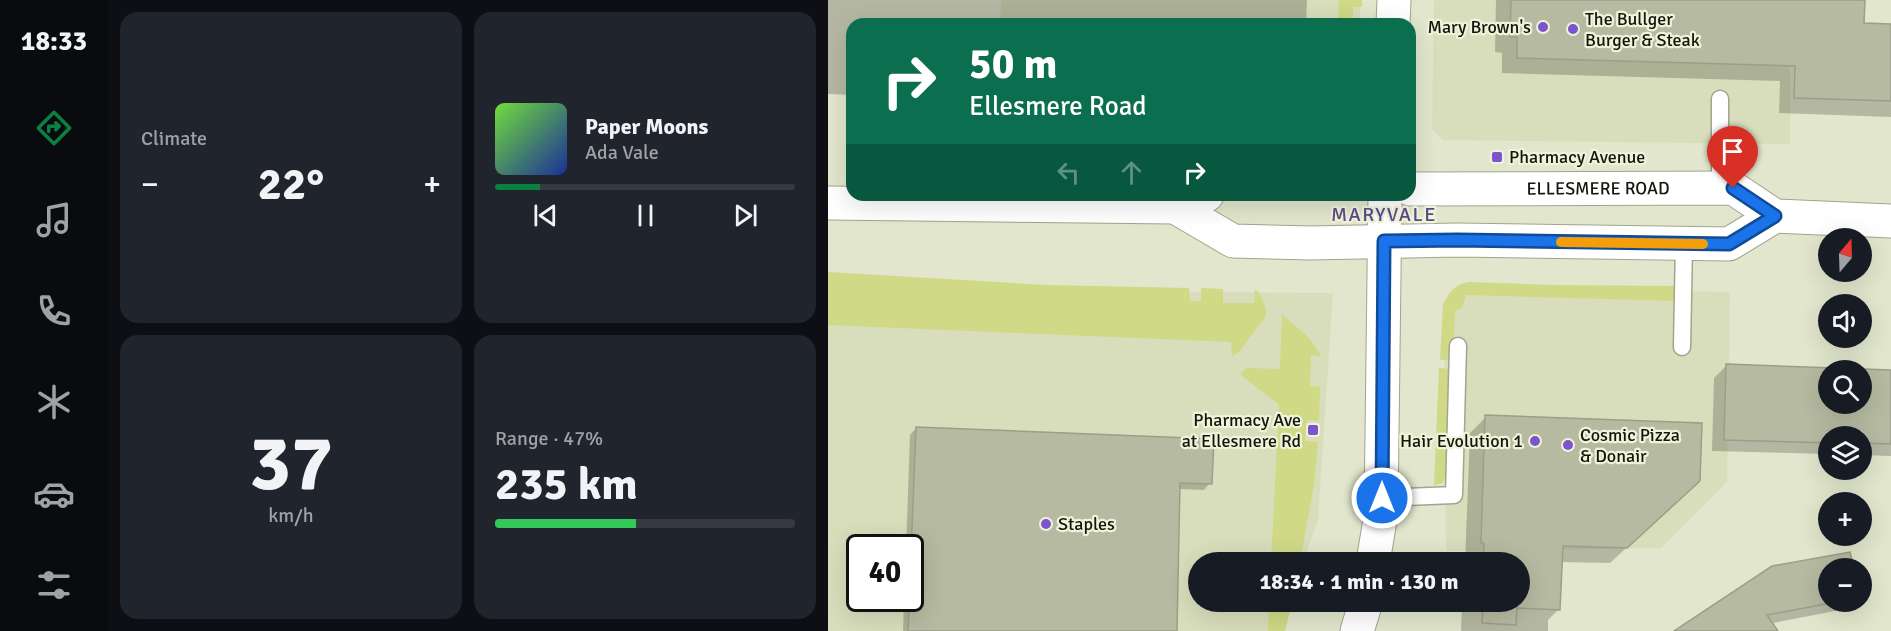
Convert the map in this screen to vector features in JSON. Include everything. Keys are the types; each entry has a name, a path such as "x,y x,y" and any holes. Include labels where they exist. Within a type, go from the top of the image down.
{"main road":[{"path":"1393,18 1394,0"},
{"name":"ELLESMERE ROAD","path":"1416,189 1733,188 1775,216"},
{"path":"828,204 977,201"},
{"path":"1048,201 1174,207 1191,201"},
{"path":"1375,552 1382,498 1385,201"},
{"path":"1174,207 1233,241 1311,243 1457,240 1729,244 1775,216 1891,221"},
{"path":"1357,631 1363,612"}],"lane":[{"path":"1720,99 1720,188"},
{"path":"1682,347 1684,244"},
{"path":"1382,498 1454,495 1458,346"}],"shaded area":[{"path":"1001,0 1360,0 1360,18 1000,18"},
{"path":"1434,0 1790,0 1790,144 1443,140 1432,129"},
{"path":"1466,286 1730,292 1727,482 1661,548 1446,551 1444,302"},
{"path":"828,289 1333,293 1318,520 1307,552 1188,552 1188,612 1286,612 1279,631 828,631"}],"green space":[{"path":"1339,0 1362,0 1362,7 1353,7 1353,18 1338,18"},
{"path":"828,272 1047,285 1189,288 1190,301 1201,301 1201,288 1223,289 1223,303 1254,303 1255,289 1263,301 1266,316 1239,352 1232,356 1231,342 828,325"},
{"path":"1469,282 1673,286 1679,292 1680,301 1466,295 1462,308 1455,311 1453,360 1440,360 1443,305 1453,290"},
{"path":"1282,314 1310,339 1321,356 1311,355 1310,386 1320,387 1319,421 1307,420 1305,441 1318,442 1314,485 1302,552 1272,552 1279,405 1240,374 1246,368 1280,369"},
{"path":"1439,368 1452,369 1445,476 1443,483 1434,485"},
{"path":"1269,612 1290,612 1285,631 1268,631"}],"building":[{"path":"1511,0 1865,0 1864,23 1891,24 1891,101 1794,98 1795,66 1517,58 1517,37 1510,37"},
{"path":"1726,364 1818,367 1818,414 1872,414 1872,369 1891,370 1891,444 1872,443 1872,426 1818,426 1818,443 1724,440"},
{"path":"1485,415 1702,423 1700,481 1627,548 1563,546 1560,610 1530,609 1530,552 1484,552 1484,543 1481,543"},
{"name":"Staples","path":"916,427 1214,439 1212,484 1180,483 1177,631 908,631 909,612 924,612 924,534 912,534"},
{"path":"1850,552 1852,558 1818,558 1818,605 1767,615 1778,631 1674,631 1772,566"},
{"path":"1483,612 1517,612 1516,625 1482,623"}],"slow traffic":[{"path":"1561,242 1703,244"}],"place":[{"name":"Mary Brown's","path":"1543,27"},
{"name":"The Bullger Burger & Steak","path":"1573,29"},
{"name":"Pharmacy Avenue","path":"1497,157"},
{"name":"Pharmacy Ave at Ellesmere Rd","path":"1313,430"},
{"name":"Hair Evolution 1","path":"1535,441"},
{"name":"Cosmic Pizza & Donair","path":"1568,445"},
{"name":"Staples","path":"1046,524"}],"district":[{"name":"MARYVALE","path":"1384,214"}],"route":[{"path":"1382,498 1384,241 1729,244 1775,216 1733,188"}]}
